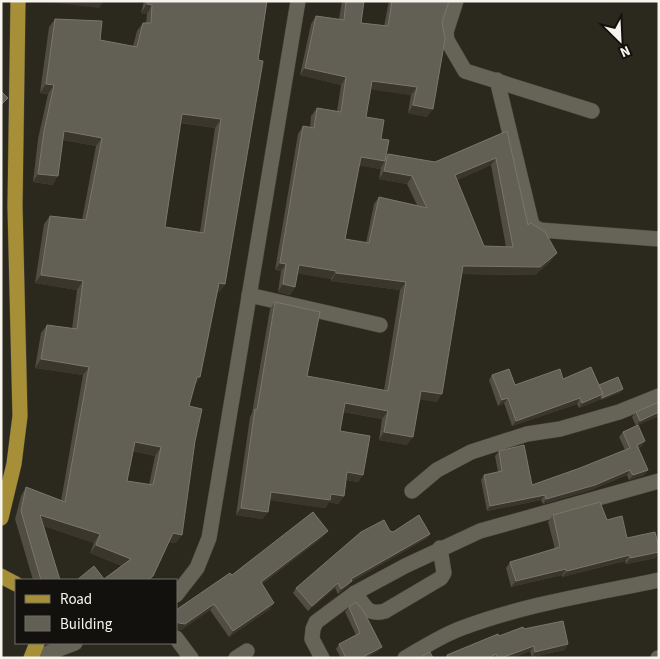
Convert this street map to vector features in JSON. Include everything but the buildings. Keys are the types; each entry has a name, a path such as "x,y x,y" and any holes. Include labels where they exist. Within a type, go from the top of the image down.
{"main road":[{"path":"1,518 14,464 20,416 15,206 18,1"},
{"path":"1,576 15,583"},
{"path":"31,658 37,644"}],"street":[{"path":"178,592 198,568 209,538 298,1"},
{"path":"456,1 446,32 446,40 465,71 592,111"},
{"path":"497,80 532,225 540,230 659,239"},
{"path":"250,295 380,325"},
{"path":"412,490 437,470 471,452 527,434 560,430 619,412 659,396"},
{"path":"322,658 314,647 312,629 316,622 355,593 440,548 480,530 659,481"},
{"path":"355,593 370,612 375,614 385,611 441,578 444,573 440,548"},
{"path":"405,658 460,628 518,610 606,589 659,580"},
{"path":"178,641 191,658"},
{"path":"35,658 54,655 73,644"}]}
